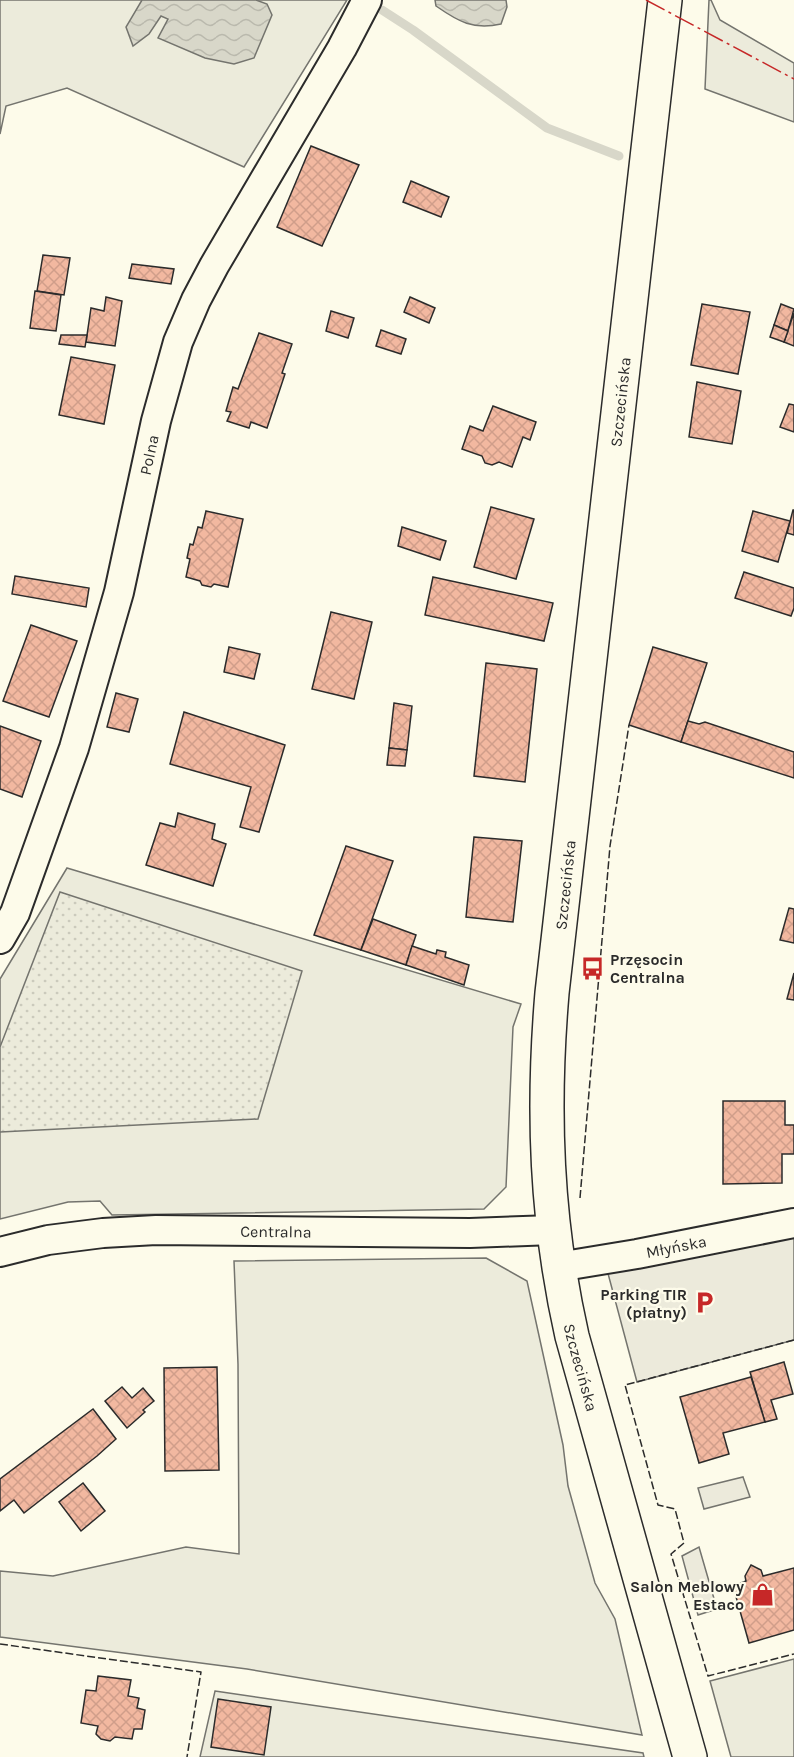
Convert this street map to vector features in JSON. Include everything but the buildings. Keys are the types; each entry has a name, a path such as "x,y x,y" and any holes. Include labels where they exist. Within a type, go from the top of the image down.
{"street":[{"name":"Polna","path":"0,939 15,913 74,748 119,592 156,421 178,342 195,300 342,48 367,0"},
{"name":"Szczecińska","path":"666,0 551,1005 547,1055 546,1126 553,1230 558,1267 577,1356 690,1757"},
{"name":"Młyńska","path":"558,1267 794,1223"},
{"name":"Centralna","path":"0,1252 48,1240 103,1233 156,1230 470,1233 553,1230"}],"shaded area":[{"path":"0,0 347,0 244,167 67,88 6,106 0,134"},
{"path":"709,0 720,20 794,63 794,122 705,89"},
{"path":"67,868 521,1004 513,1027 506,1187 484,1209 112,1215 100,1201 68,1202 0,1219 0,979"},
{"path":"60,892 302,971 258,1119 0,1132 0,1047"},
{"name":"Parking TIR (płatny)","path":"794,1228 794,1340 637,1382 606,1266"},
{"path":"486,1258 527,1281 563,1445 568,1486 595,1583 615,1619 642,1735 247,1669 0,1637 0,1571 53,1576 186,1547 239,1554 238,1364 234,1261"},
{"path":"743,1477 750,1497 704,1509 698,1488"},
{"path":"699,1547 717,1609 698,1615 682,1556"},
{"path":"794,1659 794,1757 731,1757 710,1681"},
{"path":"215,1691 643,1753 644,1757 200,1757"}],"water":[{"path":"142,0 256,0 267,4 272,15 254,58 234,64 205,58 158,38 168,19 161,16 149,34 133,46 126,27"},
{"path":"435,0 506,0 507,7 501,24 482,26 467,23 452,16 436,6"}],"waterway":[{"path":"382,10 547,128 619,156"}],"fence":[{"path":"580,1198 610,846 629,725"},
{"path":"794,1340 625,1385 658,1505 675,1509 684,1543 671,1554 708,1676 794,1654"},
{"path":"0,1644 201,1672 187,1757"}],"power":[{"path":"646,0 794,79"}],"place":[{"name":"Przęsocin Centralna","path":"592,968"},
{"name":"Parking TIR (płatny)","path":"705,1303"},
{"name":"Salon Meblowy Estaco","path":"762,1595"}]}
